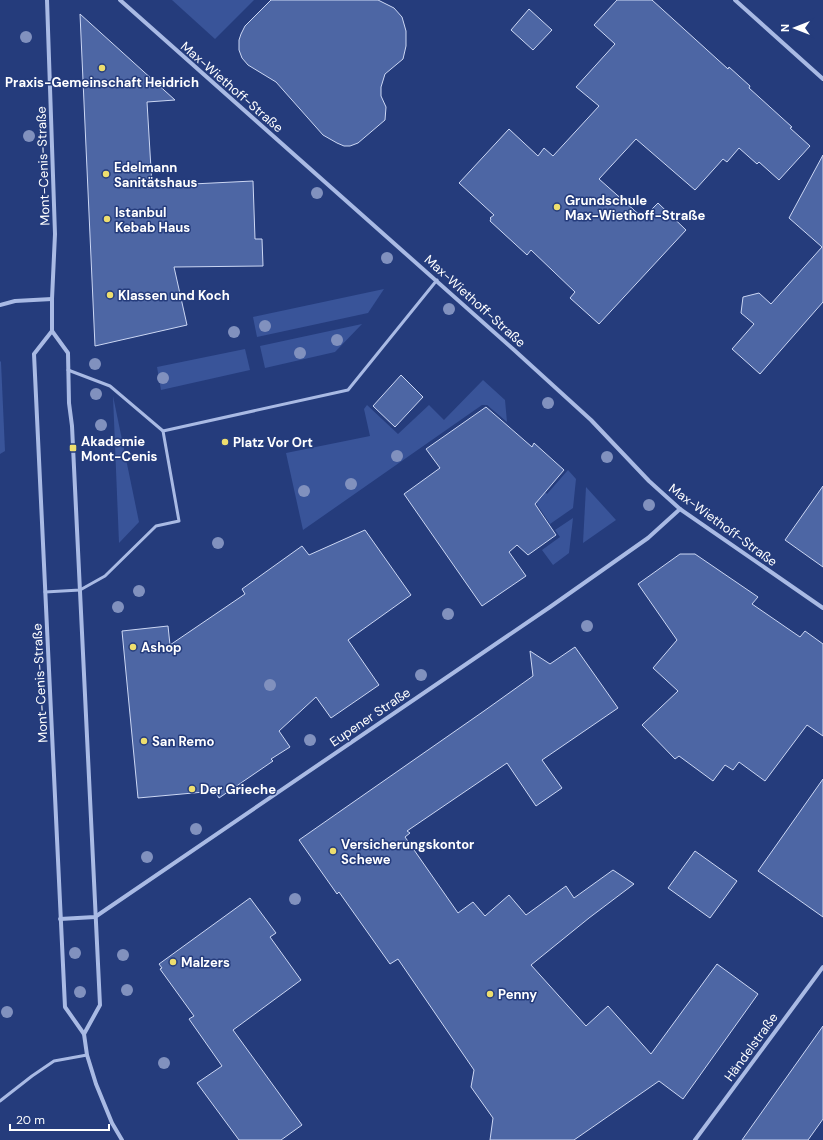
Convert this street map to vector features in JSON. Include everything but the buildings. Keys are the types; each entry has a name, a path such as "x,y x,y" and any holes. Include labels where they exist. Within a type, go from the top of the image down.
{"street":[{"name":"Mont-Cenis-Straße","path":"47,0 55,234 52,331 34,354 65,1007 84,1034 87,1055 96,1084 112,1122 122,1140"},
{"name":"Max-Wiethoff-Straße","path":"120,0 437,280 591,420 649,481 680,509 823,608"},
{"path":"735,0 823,79"},
{"path":"0,305 14,301 52,299"},
{"path":"52,331 68,353 69,403 72,426 100,1005 84,1034"},
{"name":"Eupener Straße","path":"95,917 550,607 648,538 680,509"},
{"path":"60,919 95,917"},
{"name":"Händelstraße","path":"695,1140 823,966"}],"lane":[{"path":"163,431 348,390 437,280"},
{"path":"46,592 80,590 105,576 156,526 179,521 163,431 110,386 68,370"},
{"path":"0,1101 54,1061 87,1055"}],"shaded area":[{"path":"172,0 254,0 215,39"},
{"path":"384,289 368,313 257,337 253,317"},
{"path":"362,324 335,352 265,368 260,346"},
{"path":"245,349 250,370 161,390 157,367"},
{"path":"0,361 5,451 0,454"},
{"path":"483,380 505,400 507,422 487,405 482,405 303,530 286,453 370,436 364,409 367,405 398,434 429,405 444,420"},
{"path":"113,396 139,522 119,543"},
{"path":"568,470 576,479 573,508 550,524 532,497 542,490 547,494"},
{"path":"586,487 616,520 583,543"},
{"path":"573,518 569,553 553,565 542,550 560,537 555,530"}],"place":[{"name":"Praxis-Gemeinschaft Heidrich","path":"102,68"},
{"name":"Edelmann Sanitätshaus","path":"106,174"},
{"name":"Grundschule Max-Wiethoff-Straße","path":"557,207"},
{"name":"Istanbul Kebab Haus","path":"107,219"},
{"name":"Klassen und Koch","path":"110,295"},
{"name":"Platz Vor Ort","path":"225,442"},
{"name":"Akademie Mont-Cenis","path":"73,448"},
{"name":"Ashop","path":"133,647"},
{"name":"San Remo","path":"144,741"},
{"name":"Der Grieche","path":"192,789"},
{"name":"Versicherungskontor Schewe","path":"333,851"},
{"name":"Malzers","path":"173,962"},
{"name":"Penny","path":"490,994"}]}
